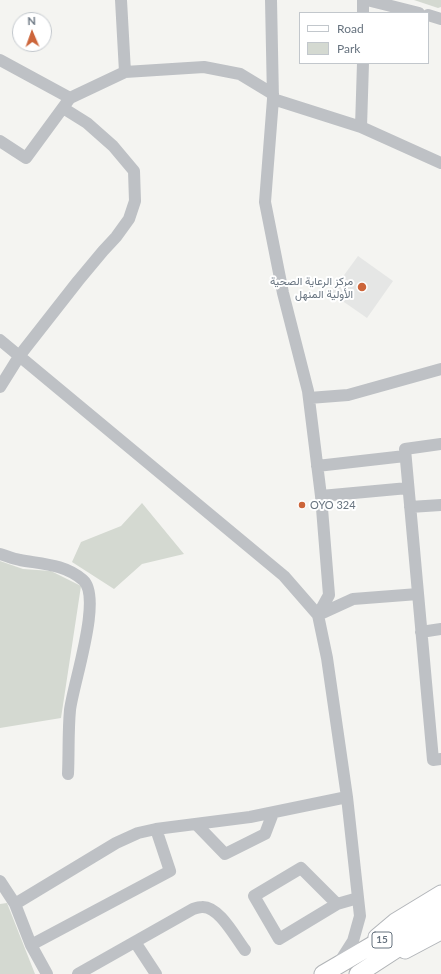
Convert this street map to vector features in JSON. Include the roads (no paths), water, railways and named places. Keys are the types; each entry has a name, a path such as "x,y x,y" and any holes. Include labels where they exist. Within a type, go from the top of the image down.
{"highway":[{"name":"15","path":"323,974 441,905"},
{"name":"15","path":"366,970 441,920"}],"main road":[{"path":"357,954 395,921 441,893"},
{"path":"366,970 441,932"}],"street":[{"path":"121,0 125,72"},
{"path":"271,0 273,96 264,202 283,293 309,398 321,496 329,595 318,615"},
{"path":"363,0 363,12"},
{"path":"367,0 415,12"},
{"path":"429,15 441,19"},
{"path":"361,127 363,64"},
{"path":"0,387 20,355 78,281 116,237 129,219 135,201 134,171 113,146 67,103 2,65"},
{"path":"0,141 26,158 67,103 125,72 204,67 240,74 273,96 361,127 441,163"},
{"path":"0,340 20,355 284,576 318,615 327,658 347,797 360,916 353,941 338,965"},
{"path":"309,398 348,394 441,369"},
{"path":"441,444 404,448 433,760 441,759"},
{"path":"317,466 405,456"},
{"path":"321,496 408,488"},
{"path":"410,507 441,505"},
{"path":"0,554 19,560 62,567 73,572 84,581 89,590 91,604 70,710 68,774"},
{"path":"318,615 353,599 418,594"},
{"path":"421,632 441,629"},
{"path":"15,904 116,843 138,833 156,829 250,817 347,797"},
{"path":"196,824 225,854 265,834 273,812"},
{"path":"31,945 170,871 156,829"},
{"path":"337,904 301,868 254,896 280,939 337,904 358,898"},
{"path":"0,881 15,904 31,945 48,974"},
{"path":"78,974 193,909 202,907 218,912 245,950"},
{"path":"135,942 156,974"}],"place":[{"name":"مركز الرعاية الصحية الأولية المنهل","path":"362,287"},
{"name":"OYO 324","path":"302,505"}]}
